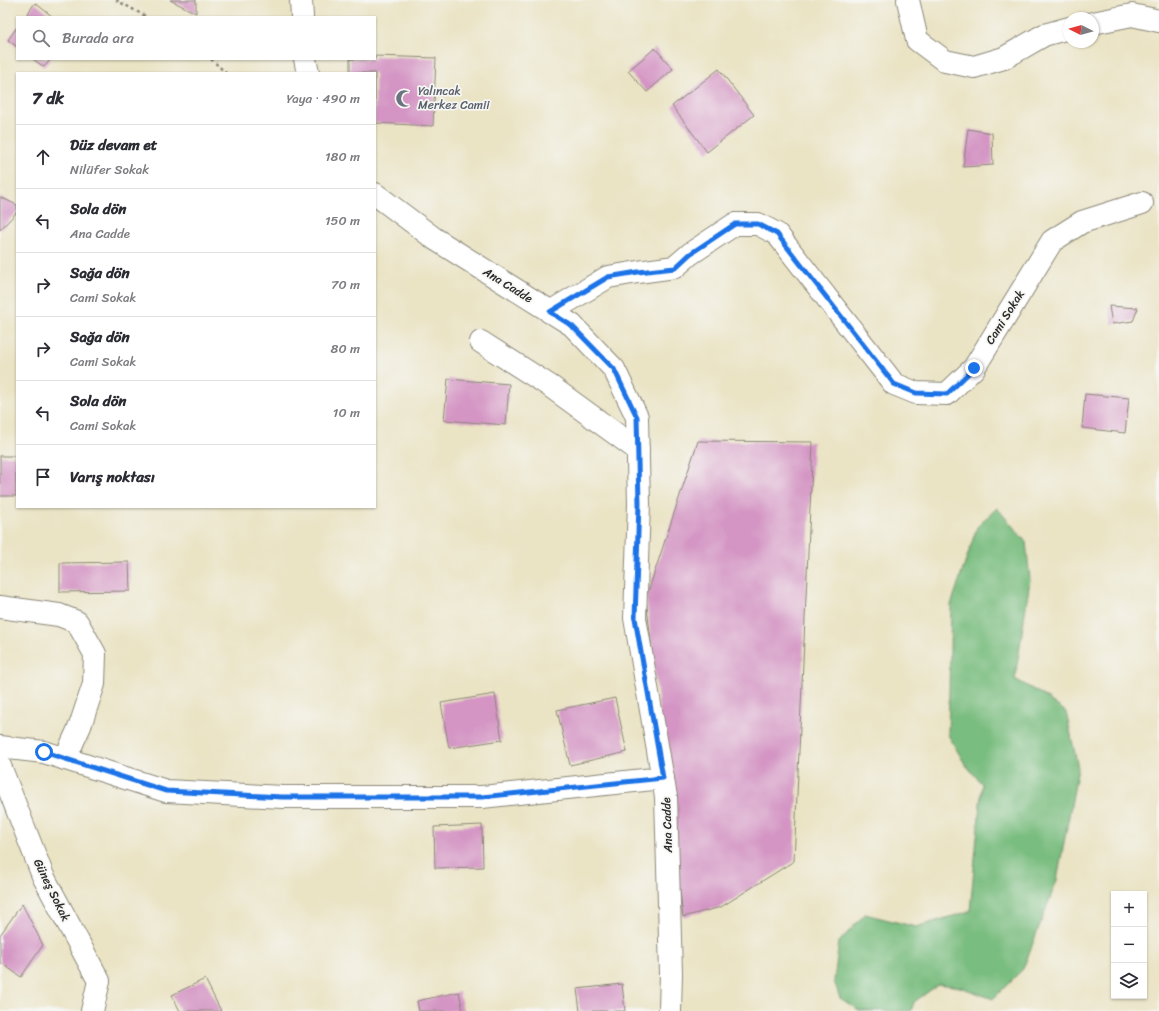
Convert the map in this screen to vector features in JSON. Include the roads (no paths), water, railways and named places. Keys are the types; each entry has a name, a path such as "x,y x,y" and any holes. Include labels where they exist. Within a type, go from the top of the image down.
{"street":[{"path":"301,0 302,16"},
{"path":"908,0 917,40 945,61 974,66 1004,58 1044,35 1063,30"},
{"path":"1099,22 1132,15 1159,21"},
{"path":"305,60 308,72"},
{"name":"Ana Cadde","path":"376,195 435,239 572,326 614,369 637,417 639,504 635,618 666,797 671,973 670,1011"},
{"name":"Cami Sokak","path":"550,312 608,277 675,268 690,254 735,224 758,224 777,234 894,384 916,393 947,394 974,368 1052,241 1082,222 1142,203"},
{"path":"481,342 550,386 638,450"},
{"path":"0,607 59,616 77,622 95,654 94,684 80,726 65,759"},
{"path":"0,748 44,752 166,791 282,797 482,797 663,778"},
{"name":"Güneş Sokak","path":"0,766 43,876 99,981 92,1011"}],"place":[{"name":"Yalıncak Merkez Camii","path":"405,98"}]}
